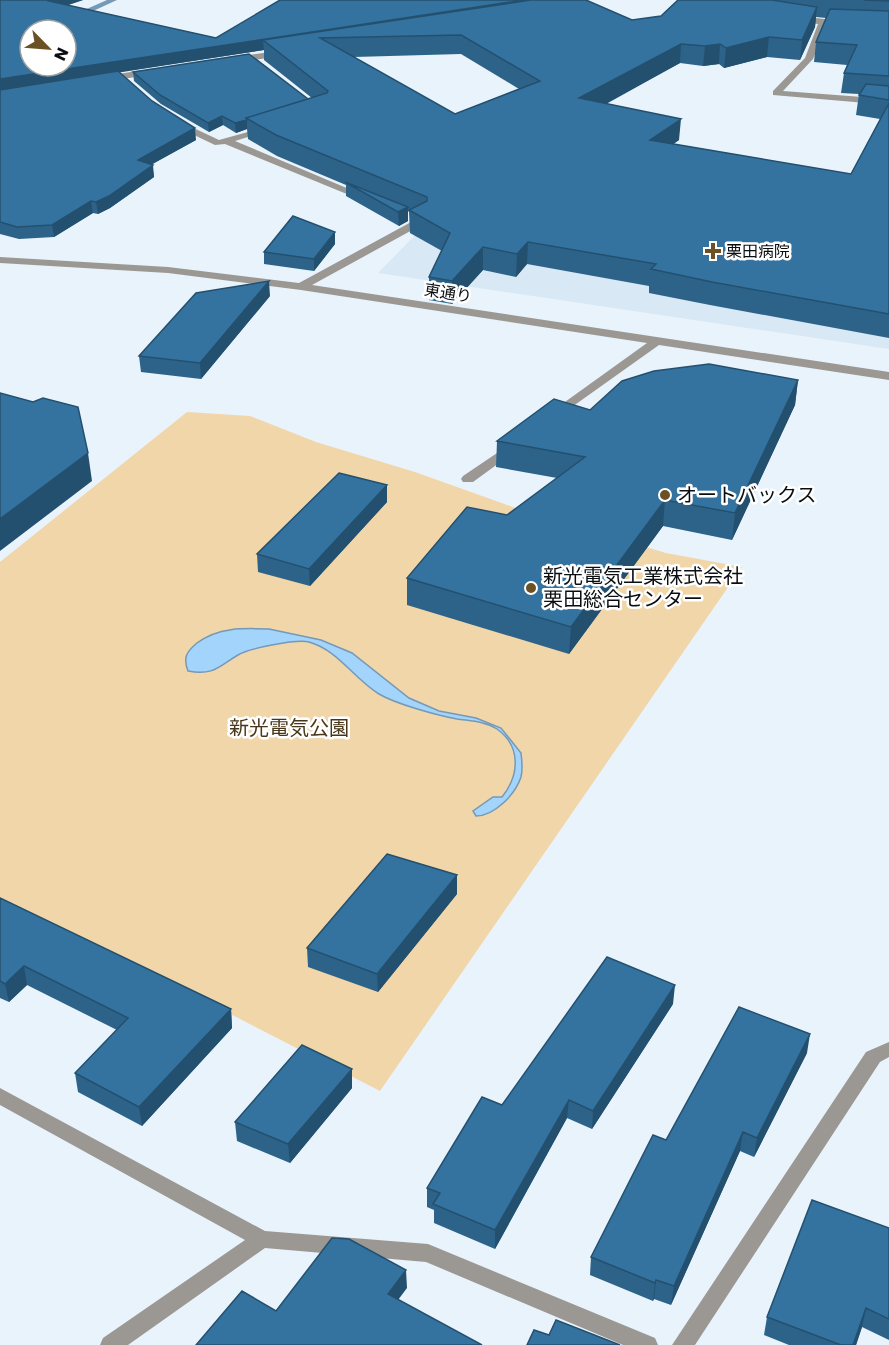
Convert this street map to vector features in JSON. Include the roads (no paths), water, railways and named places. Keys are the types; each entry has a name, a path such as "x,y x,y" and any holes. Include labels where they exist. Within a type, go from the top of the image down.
{"street":[{"path":"788,18 823,23 854,24"},
{"path":"823,23 809,59 776,93 889,102"},
{"path":"220,62 299,50"},
{"path":"253,58 261,65"},
{"path":"98,80 165,70"},
{"path":"121,76 129,85"},
{"path":"169,119 218,143 280,124"},
{"path":"227,141 378,203"},
{"path":"301,287 421,221 400,212"},
{"name":"東通り","path":"0,260 168,270 301,287 889,376"},
{"path":"544,424 657,341"},
{"path":"468,479 525,438"},
{"path":"683,1345 873,1057 889,1049"},
{"path":"0,1096 262,1239 428,1254 647,1345"},
{"path":"111,1345 262,1239"}],"water":[{"path":"269,629 321,640 352,653 409,698 439,711 476,718 501,728 521,753 522,774 514,791 497,808 476,816 473,811 493,797 502,797 512,780 514,753 505,736 488,724 438,715 386,698 370,688 329,651 309,642 262,647 244,652 210,671 188,671 186,659 188,652 205,638 222,631"}],"waterway":[{"path":"77,15 113,0"}],"place":[{"name":"栗田病院","path":"713,251"},
{"name":"オートバックス","path":"665,495"},
{"name":"新光電気工業株式会社 栗田総合センター","path":"531,588"}],"park label":[{"name":"新光電気公園","path":"289,728"}]}
